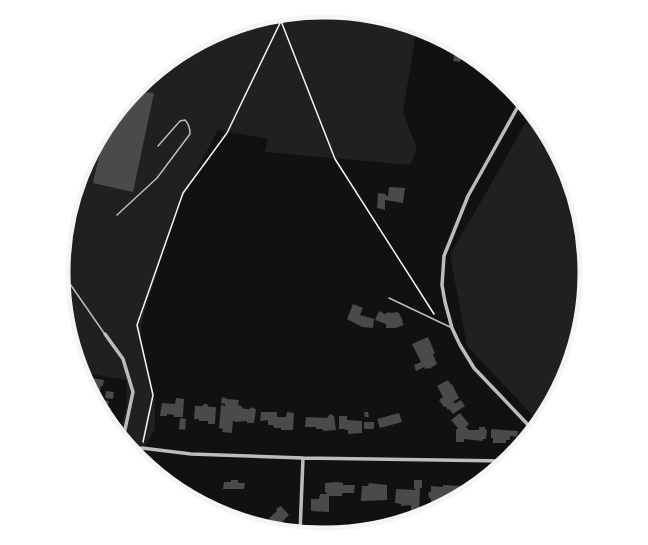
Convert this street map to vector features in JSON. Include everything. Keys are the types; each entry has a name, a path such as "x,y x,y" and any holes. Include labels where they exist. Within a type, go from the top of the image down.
{"street":[{"path":"518,106 468,196 444,256 442,285 452,328 474,368 529,425"},
{"path":"105,334 123,359 133,392 124,432"},
{"path":"139,449 191,454 303,458 496,461"},
{"path":"300,527 303,458"}],"lane":[{"path":"117,214 157,178 190,134 188,123 185,120 180,121 158,146"},
{"path":"69,282 105,334"},
{"path":"389,298 452,328"}],"path":[{"path":"142,448 153,395 136,325 184,193 227,133 281,21"},
{"path":"281,21 335,159 440,322"}],"shaded area":[{"path":"324,17 357,19 374,22 416,34 403,111 417,149 410,165 265,152 268,139 218,130 175,212 141,325 141,345 155,400 155,429 145,446 137,446 121,428 127,405 126,380 90,374 82,355 73,322 68,272 73,223 82,190 95,159 121,117 143,92 182,60 226,36 258,26 291,19"},
{"path":"528,118 553,159 566,190 575,223 580,272 575,322 566,355 553,386 534,417 467,346 450,254"}],"building":[{"path":"455,53 461,57 460,62 453,61"},
{"path":"143,92 154,93 133,192 93,183 101,149 121,117"},
{"path":"389,187 405,188 403,203 385,200 385,210 377,208 378,193 386,194 386,196 388,196"},
{"path":"353,304 363,308 360,315 374,319 373,328 362,327 347,319"},
{"path":"379,311 385,314 389,312 399,313 404,325 395,328 386,328 386,324 375,320"},
{"path":"428,337 435,353 433,354 437,364 429,369 425,369 424,367 416,371 414,365 421,362 412,344"},
{"path":"92,379 104,380 100,394 95,386"},
{"path":"448,380 451,385 452,384 459,398 453,402 456,403 461,400 465,406 453,414 449,409 448,410 444,407 439,400 443,397 437,386"},
{"path":"106,391 114,392 113,399 105,398"},
{"path":"222,397 226,399 239,400 238,405 244,409 253,407 256,410 254,423 247,423 247,421 235,422 233,420 232,433 222,432 223,429 219,428 221,405 225,406 225,404 221,403"},
{"path":"176,398 184,399 183,417 174,417 174,415 167,414 167,416 160,416 162,403 175,404"},
{"path":"103,399 109,401 107,407"},
{"path":"204,404 207,404 209,407 216,407 215,424 208,424 208,421 199,421 199,419 194,419 195,406 201,407"},
{"path":"261,412 277,412 277,417 286,417 287,412 294,413 293,430 281,430 281,428 274,428 273,425 268,425 268,420 260,421"},
{"path":"364,412 368,412 369,417 365,417"},
{"path":"399,413 402,422 380,428 377,419"},
{"path":"460,413 469,424 466,427 469,430 479,430 479,427 485,427 487,430 486,439 483,439 483,441 464,439 464,442 456,442 456,430 458,428 451,420"},
{"path":"330,414 334,416 336,430 323,431 323,429 316,429 316,427 305,427 306,417 327,418"},
{"path":"339,416 347,416 347,420 362,421 362,433 348,434 348,430 339,429"},
{"path":"180,418 186,419 185,430 179,429"},
{"path":"364,422 374,422 374,429 364,429"},
{"path":"491,429 518,431 517,437 510,436 510,440 506,440 506,443 493,443 493,438 491,438"},
{"path":"231,480 238,480 238,483 245,483 244,489 223,489 224,482 231,482"},
{"path":"414,480 422,480 419,510 411,510 411,505 401,506 401,504 395,503 396,489 416,490 414,488"},
{"path":"325,483 343,483 343,485 355,485 354,493 342,493 342,496 329,496 329,512 311,511 311,499 319,499 320,494 327,494 325,492"},
{"path":"369,483 387,485 387,500 361,501 362,486 368,486"},
{"path":"443,485 460,486 460,489 436,502 431,502 428,493 431,491 431,486 443,487"},
{"path":"281,506 289,515 280,524 266,521 277,511 276,509"}]}
